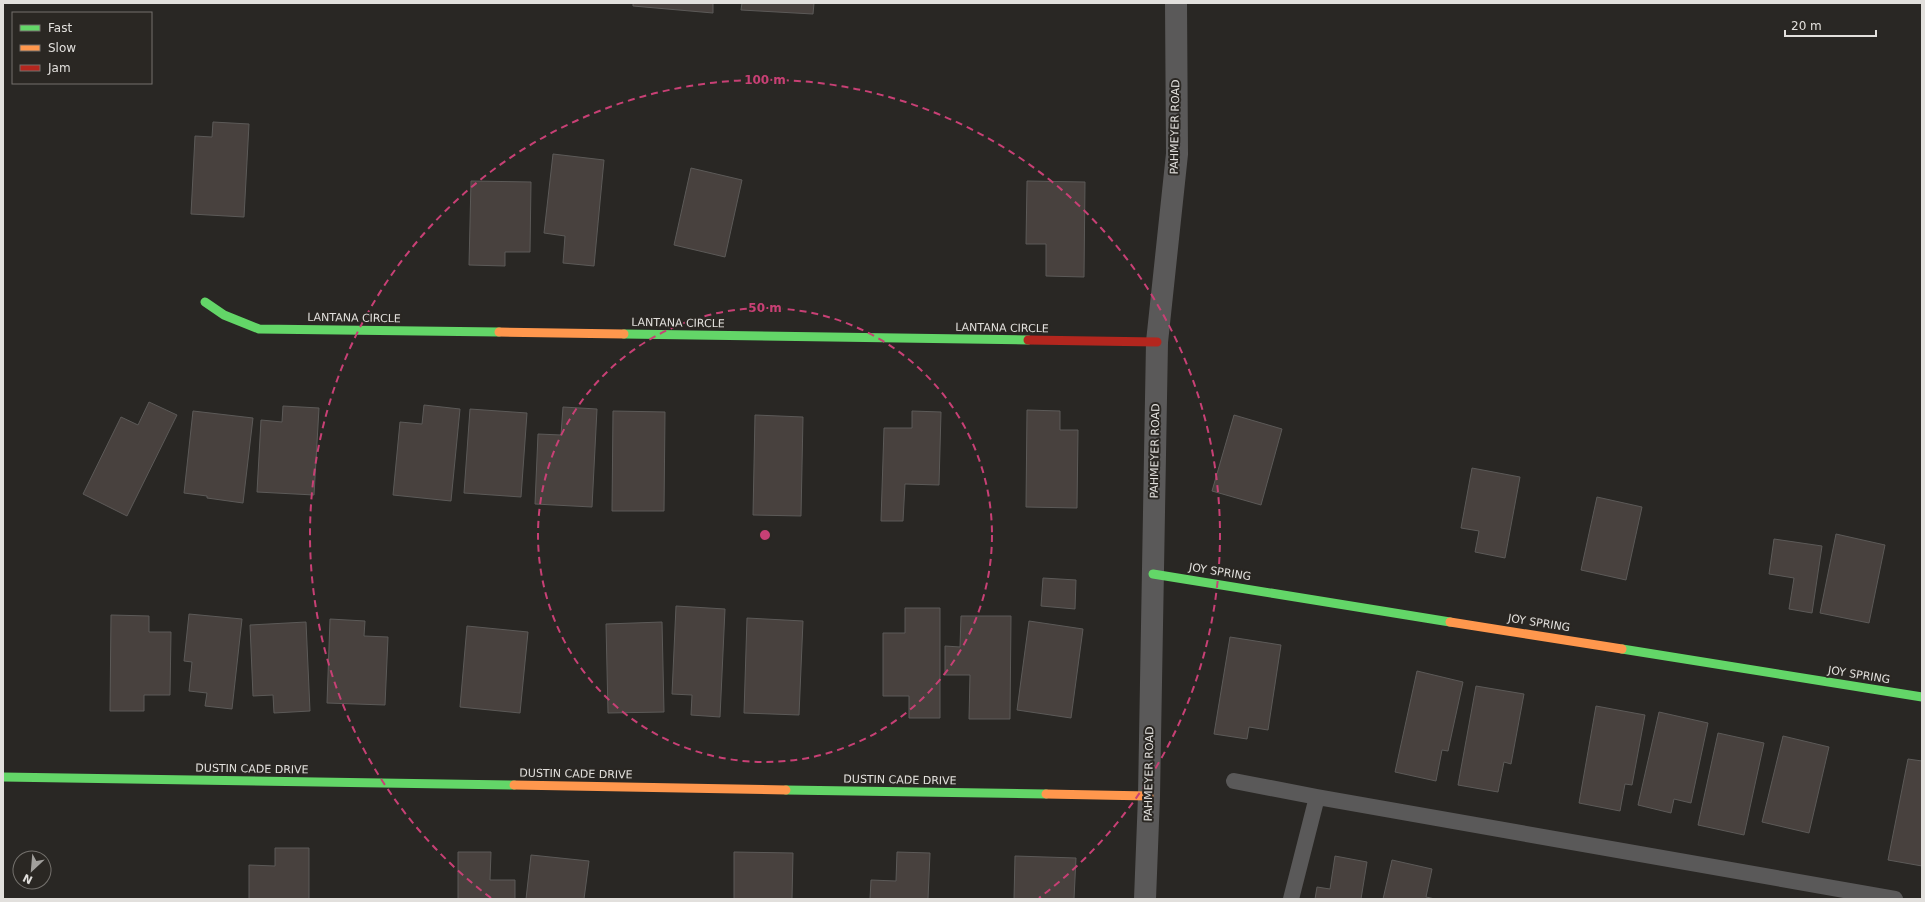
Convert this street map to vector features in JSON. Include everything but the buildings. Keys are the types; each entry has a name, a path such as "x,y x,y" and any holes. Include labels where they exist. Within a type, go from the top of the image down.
{"street":[{"name":"PAHMEYER ROAD","path":"1145,899 1149,796 1158,342 1177,154 1176,3"},
{"name":"LANTANA CIRCLE","path":"205,302 224,315 259,329 1158,342"},
{"name":"JOY SPRING","path":"1153,574 1922,697"},
{"name":"DUSTIN CADE DRIVE","path":"3,777 1149,796"}],"lane":[{"path":"1234,780 1317,797 1895,899"},
{"path":"1291,899 1317,797"}],"traffic: fast":[{"path":"205,302 224,315 259,329 499,332"},
{"path":"624,334 1028,340"},
{"path":"1153,574 1450,622"},
{"path":"1622,649 1922,697"},
{"path":"3,777 514,785"},
{"path":"786,790 1046,794"}],"traffic: slow":[{"path":"499,332 624,334"},
{"path":"1450,622 1622,649"},
{"path":"514,785 786,790"},
{"path":"1046,794 1149,796"}],"traffic: jam":[{"path":"1028,340 1157,342"}]}
